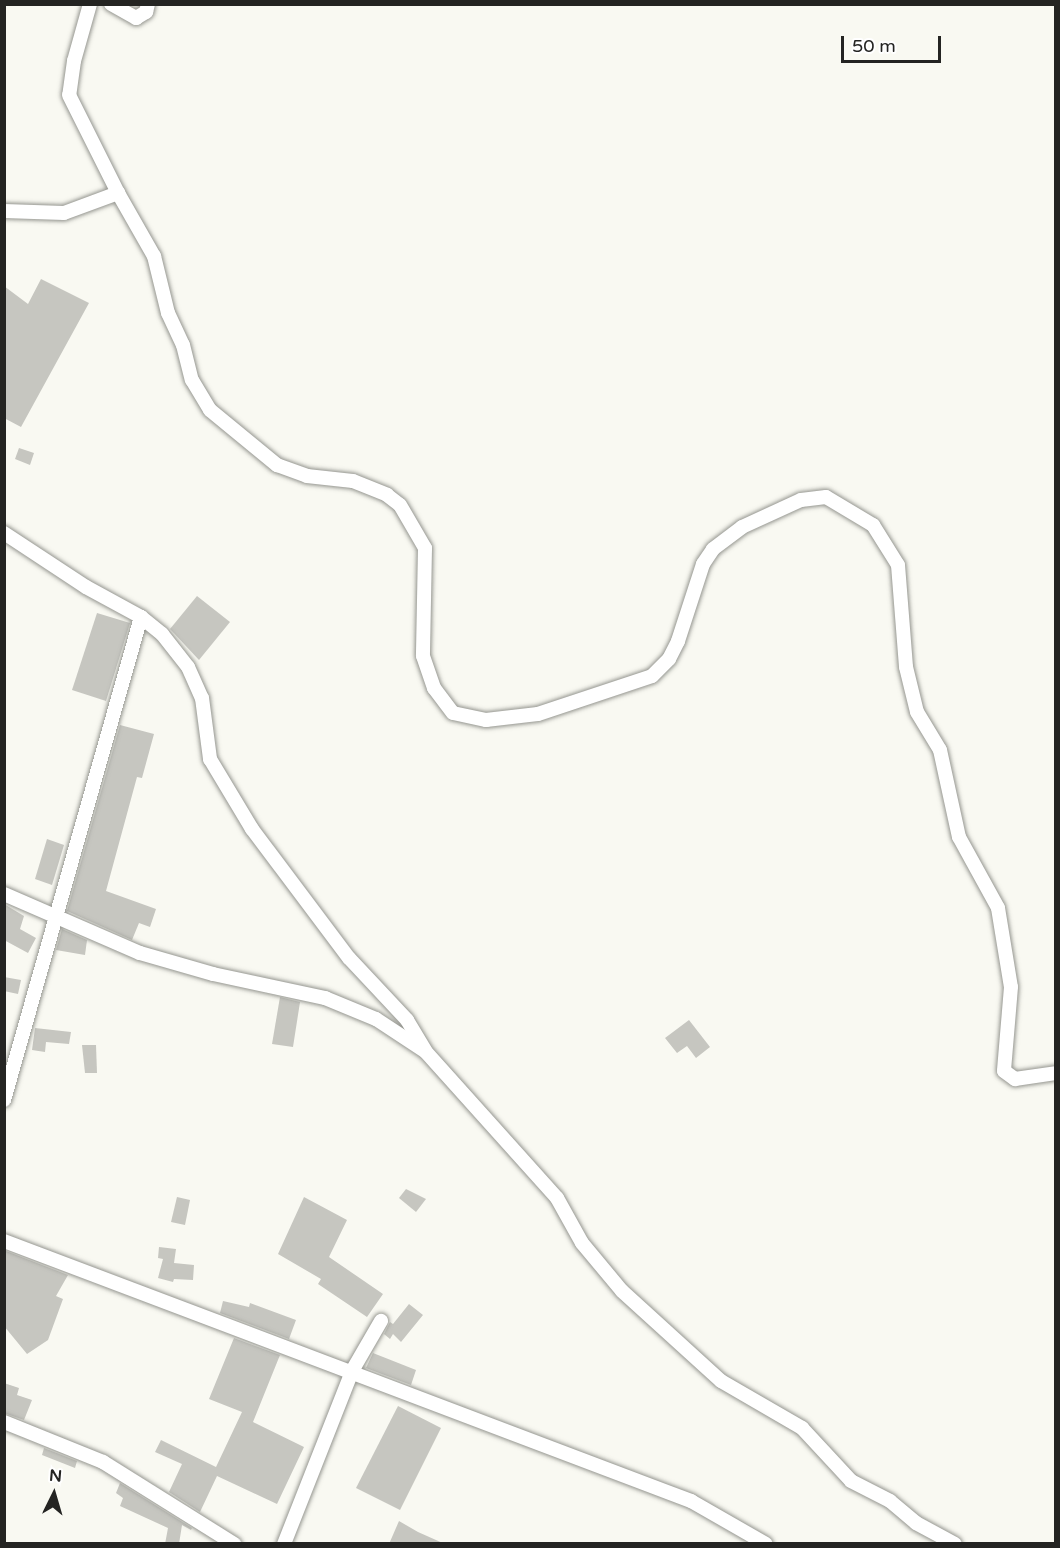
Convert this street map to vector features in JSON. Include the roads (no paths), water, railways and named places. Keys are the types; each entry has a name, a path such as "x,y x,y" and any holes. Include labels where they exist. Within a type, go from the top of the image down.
{"street":[{"path":"90,4 74,61 69,95 118,193 154,256 168,313 183,345 192,380 210,410 263,454 291,472 353,481 387,495 400,505 420,534 426,560 423,656 434,688 453,713 486,720 538,714 652,676 669,659 678,641 700,574 713,549 741,527 801,500 826,497 873,525 898,565 906,667 917,712 940,750 959,837 998,908 1011,987 1004,1071 1015,1079 1056,1073"},
{"path":"111,4 136,18 146,12 148,4"},
{"path":"4,211 64,213 118,193"},
{"path":"4,533 86,587 141,617 162,634 188,666 202,698 210,759 252,829 349,958 407,1020 426,1052 556,1198 582,1243 622,1291 721,1381 814,1438 851,1481 890,1501 916,1523 954,1544"},
{"path":"4,1100 57,920 141,617"},
{"path":"4,894 57,920 161,959 325,998 376,1018 426,1052"},
{"path":"4,1241 691,1501 766,1544"},
{"path":"284,1544 352,1371 381,1321"},
{"path":"4,1422 103,1462 234,1544"}]}
